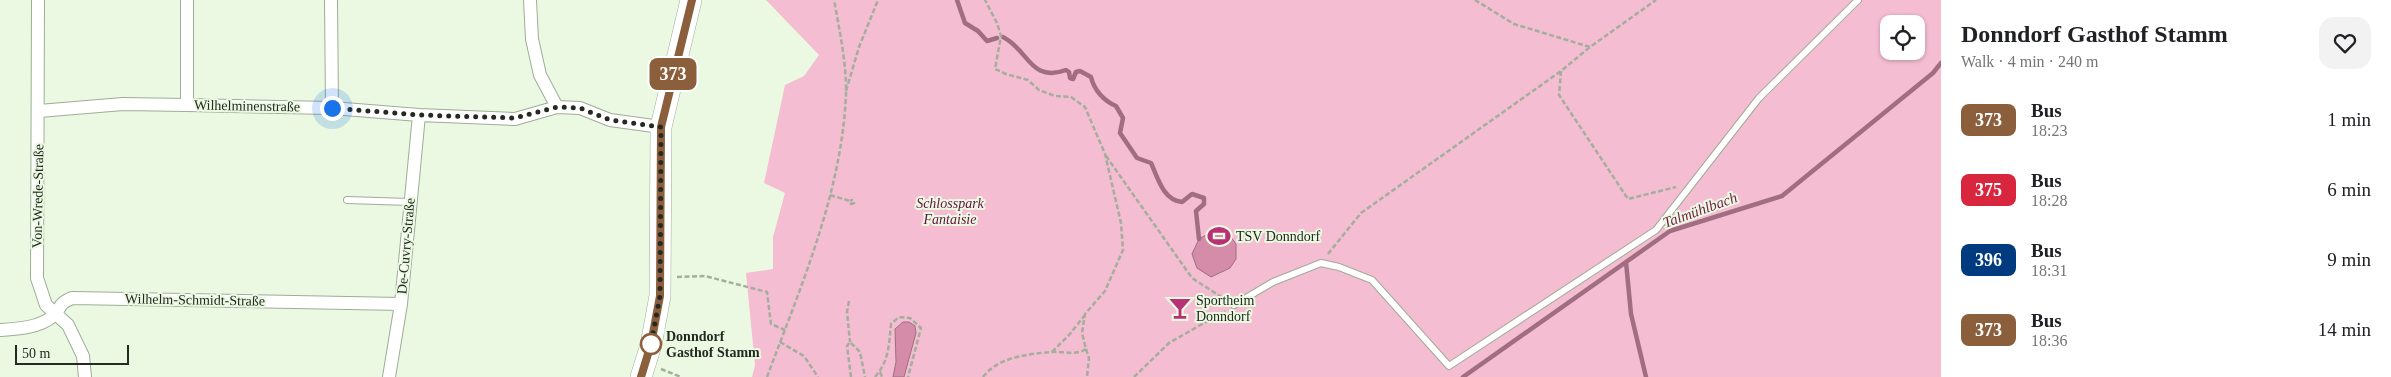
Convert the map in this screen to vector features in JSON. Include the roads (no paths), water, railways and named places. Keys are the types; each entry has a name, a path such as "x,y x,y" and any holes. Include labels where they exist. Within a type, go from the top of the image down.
{"main road":[{"path":"641,377 651,344 660,296 661,127 692,0"}],"street":[{"name":"Von-Wrede-Straße","path":"38,0 37,278 46,305 68,325 83,356 85,377"},
{"path":"187,105 188,0"},
{"path":"331,0 332,108"},
{"path":"530,0 532,40 540,75 557,107"},
{"name":"Wilhelminenstraße","path":"39,111 123,104 332,108 419,115 515,118 557,107 580,108 610,120 661,127"},
{"name":"De-Cuvry-Straße","path":"389,377 400,304 419,115"},
{"name":"Wilhelm-Schmidt-Straße","path":"0,330 16,330 47,321 56,314 61,303 72,298 400,304"}],"lane":[{"path":"1234,305 1273,282 1320,263 1339,267 1372,280 1449,366 1656,230 1759,98 1858,0"},
{"path":"347,200 410,202"}],"waterway":[{"path":"957,0 965,23 978,31 987,41 997,38"},
{"path":"1003,37 1019,49 1037,69 1054,73 1066,70 1069,72 1070,78 1073,79 1076,72 1080,71 1091,77 1094,86 1100,94 1116,106 1123,118 1120,133 1137,158 1151,163 1166,193 1170,197 1182,202 1192,194 1204,198 1204,204 1196,211 1199,239"},
{"name":"Talmühlbach","path":"1463,377 1670,231 1782,196 1933,73 1941,63"},
{"path":"1626,262 1631,314 1646,377"}],"place":[{"name":"TSV Donndorf","path":"1219,236"},
{"name":"Sportheim Donndorf","path":"1180,308"},
{"name":"Donndorf Gasthof Stamm","path":"651,344"}],"park label":[{"name":"Schlosspark Fantaisie","path":"950,212"}]}
